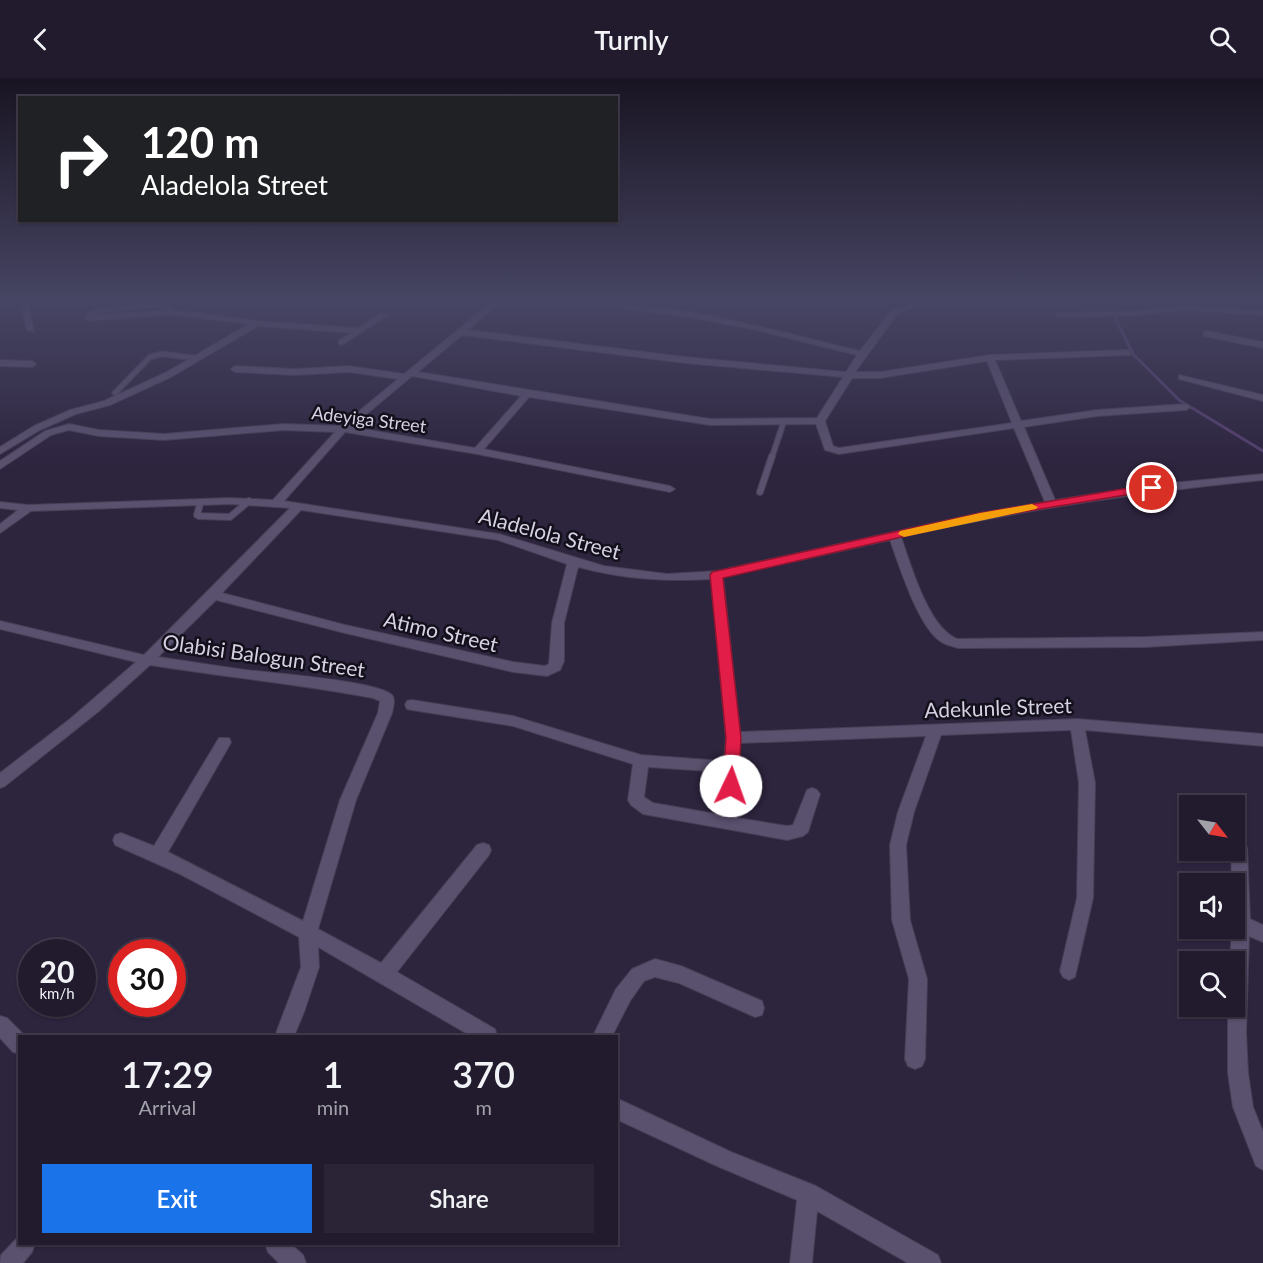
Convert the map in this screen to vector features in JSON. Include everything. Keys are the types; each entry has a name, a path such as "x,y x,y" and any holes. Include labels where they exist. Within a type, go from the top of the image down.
{"street":[{"path":"276,503 343,429 428,357"},
{"path":"663,357 848,375 880,375 990,358 1009,357"},
{"path":"860,357 820,421 829,448 839,451 1097,413 1186,407"},
{"path":"0,451 37,428 73,412 106,403 139,389 196,358"},
{"path":"990,358 1051,504"},
{"path":"0,363 32,364"},
{"path":"235,369 294,372 348,369 406,375 710,422 820,421"},
{"path":"1182,377 1263,398"},
{"path":"477,451 527,394"},
{"name":"Adeyiga Street","path":"0,466 48,433 69,427 121,435 164,437 284,427 343,429 477,451 670,489"},
{"name":"Aladelola Street","path":"0,505 28,508 249,501 276,503 499,537 604,570 667,578 717,575 980,516 1152,488 1261,477"},
{"path":"0,782 84,716 147,660 214,595 299,506"},
{"path":"0,530 28,508"},
{"path":"895,536 910,578 933,623 941,636 951,642 961,644 1146,642 1263,636"},
{"name":"Atimo Street","path":"214,595 479,660 547,671 555,667 557,662 558,623 573,562"},
{"path":"717,575 733,738 729,823"},
{"name":"Olabisi Balogun Street","path":"0,625 147,660 245,675 319,683 376,693 387,699 385,713 348,800 308,932"},
{"path":"412,705 513,721 641,761 731,767"},
{"path":"1069,971 1085,898 1087,783 1077,724"},
{"name":"Adekunle Street","path":"733,738 1077,724 1263,740"},
{"path":"915,1059 918,979 901,920 898,845 906,812 934,731"},
{"path":"158,854 224,742"},
{"path":"641,761 635,794 636,800 649,809 787,832 797,831 802,826 812,794"},
{"path":"122,840 158,854 308,932 486,1035"},
{"path":"384,974 483,850"},
{"path":"1245,926 1263,934"},
{"path":"284,1035 310,967 308,932"},
{"path":"1240,939 1236,1032 1238,1073 1243,1107 1263,1159"},
{"path":"603,1035 623,995 638,975 655,968 681,975 755,1008"},
{"path":"0,1025 18,1043"},
{"path":"618,1109 724,1159 808,1194 930,1263"},
{"path":"801,1263 808,1194"},
{"path":"9,1263 23,1245"},
{"path":"277,1245 295,1263"}],"lane":[{"path":"115,393 150,357"},
{"path":"190,357 196,358"},
{"path":"760,492 784,421"}],"waterway":[{"path":"1136,357 1179,400 1263,451"}],"slow traffic":[{"path":"904,534 980,516 1032,507"}],"route":[{"path":"731,786 733,738 717,575 980,516 1152,488"}]}
